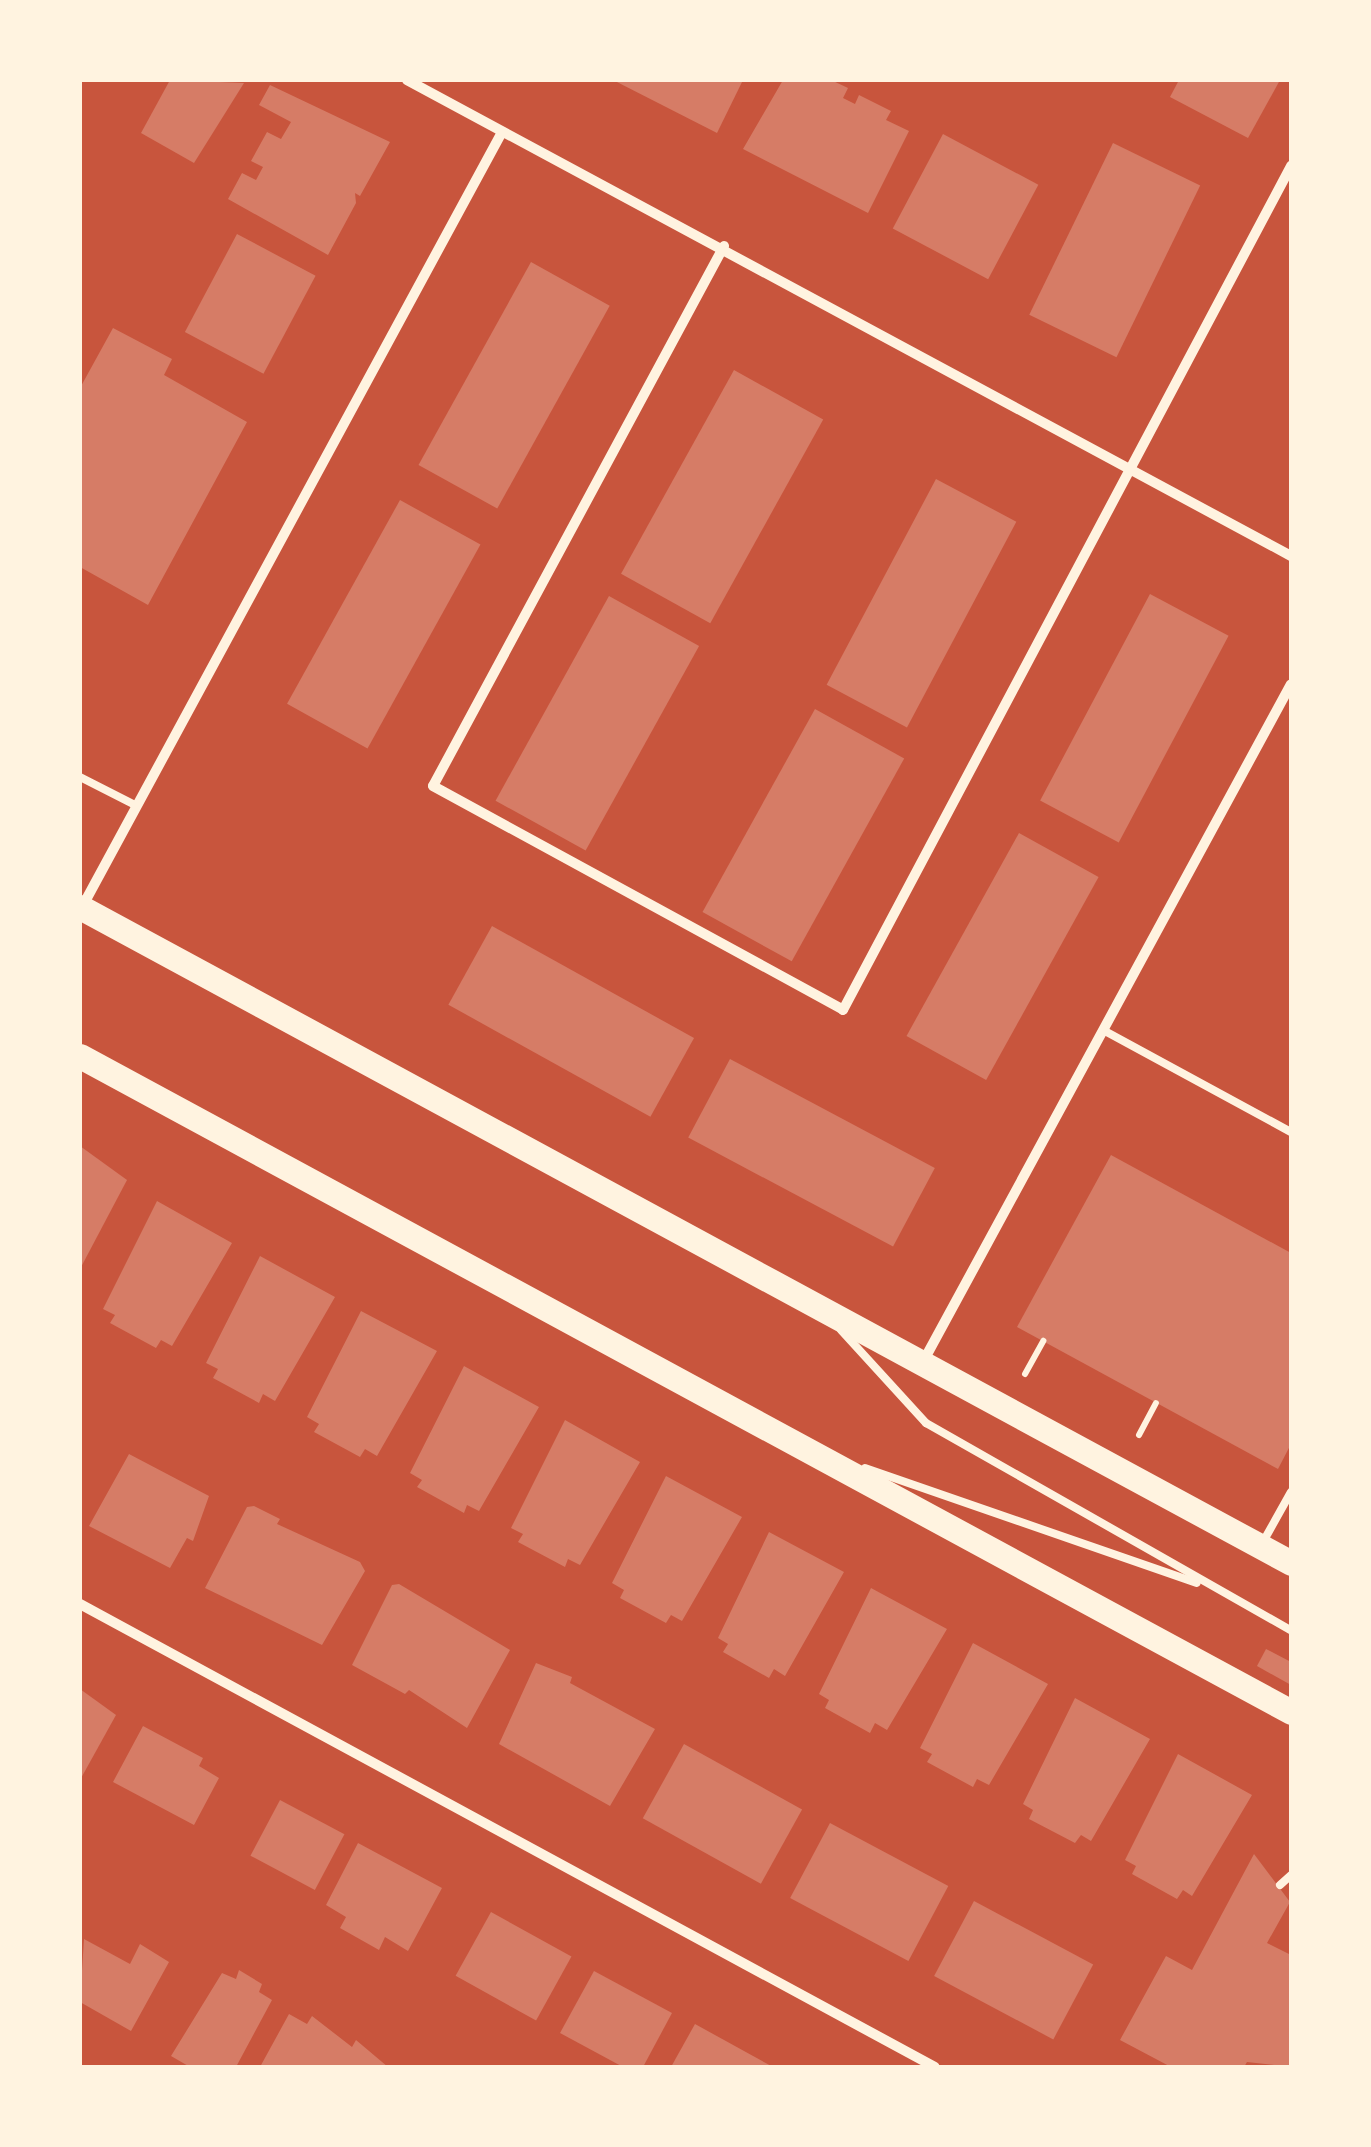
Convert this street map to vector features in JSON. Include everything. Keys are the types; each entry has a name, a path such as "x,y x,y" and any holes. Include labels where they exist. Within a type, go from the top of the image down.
{"main road":[{"path":"80,909 1291,1563"},
{"path":"80,1056 1291,1712"}],"street":[{"path":"407,80 724,246 1291,556"},
{"path":"80,909 502,132"},
{"path":"724,246 433,786 844,1010 1291,166"},
{"path":"922,1364 1291,684"},
{"path":"80,1604 935,2067"}],"lane":[{"path":"80,777 137,806"},
{"path":"1103,1030 1291,1132"},
{"path":"823,1310 926,1424 1291,1630"},
{"path":"781,1439 1215,1588"},
{"path":"1260,1546 1291,1492"},
{"path":"1280,1884 1291,1875"}],"path":[{"path":"1025,1374 1043,1341"},
{"path":"1140,1436 1156,1403"}],"building":[{"path":"170,80 244,83 194,163 141,133"},
{"path":"613,80 743,80 717,133"},
{"path":"783,80 831,80 848,88 843,98 855,104 859,95 891,111 886,120 909,131 868,213 743,149"},
{"path":"1179,80 1280,80 1248,138 1170,97"},
{"path":"270,85 390,142 360,196 355,193 356,203 328,255 228,199 242,173 256,180 263,167 251,161 267,132 281,139 291,122 259,105"},
{"path":"943,134 1038,185 988,279 893,228"},
{"path":"1113,143 1200,186 1116,357 1029,315"},
{"path":"237,234 316,276 263,374 185,332"},
{"path":"531,262 610,306 497,509 419,465"},
{"path":"113,328 172,359 164,375 247,422 148,605 80,567 80,388"},
{"path":"734,370 823,419 710,623 621,574"},
{"path":"936,479 1016,522 907,727 827,685"},
{"path":"400,500 480,545 368,748 287,704"},
{"path":"1150,594 1229,636 1119,842 1040,801"},
{"path":"609,596 699,646 586,851 496,801"},
{"path":"815,709 904,758 792,961 703,912"},
{"path":"1019,833 1099,877 986,1080 907,1036"},
{"path":"492,926 694,1038 650,1117 448,1005"},
{"path":"730,1059 935,1168 893,1246 688,1138"},
{"path":"80,1146 127,1180 80,1269"},
{"path":"1111,1155 1291,1253 1291,1444 1278,1469 1017,1327"},
{"path":"157,1201 232,1243 172,1346 161,1340 156,1348 110,1323 115,1315 103,1309"},
{"path":"260,1256 335,1297 275,1401 263,1394 259,1403 213,1378 218,1369 206,1363"},
{"path":"361,1311 437,1351 377,1456 365,1449 360,1457 314,1432 319,1424 307,1417"},
{"path":"464,1366 539,1407 479,1511 467,1505 464,1513 417,1487 422,1480 410,1473"},
{"path":"565,1420 640,1462 580,1565 568,1559 565,1567 518,1542 523,1534 511,1528"},
{"path":"129,1454 209,1496 193,1541 187,1538 170,1568 89,1526"},
{"path":"666,1476 742,1517 682,1621 671,1615 666,1623 620,1598 624,1590 612,1583"},
{"path":"254,1506 280,1519 277,1524 360,1562 365,1571 322,1645 205,1588 247,1507"},
{"path":"769,1532 844,1572 785,1676 774,1669 769,1678 723,1652 728,1644 718,1638"},
{"path":"399,1584 510,1650 467,1728 409,1690 405,1694 352,1665 392,1585"},
{"path":"871,1588 947,1629 887,1730 875,1723 870,1733 825,1708 829,1700 819,1694"},
{"path":"973,1643 1048,1684 989,1785 977,1779 973,1787 927,1762 932,1754 920,1748"},
{"path":"1266,1649 1291,1662 1291,1685 1257,1666"},
{"path":"536,1663 572,1677 570,1683 655,1729 610,1806 499,1744"},
{"path":"80,1689 116,1715 80,1780"},
{"path":"1075,1698 1150,1739 1091,1841 1081,1835 1075,1843 1029,1819 1033,1810 1023,1804"},
{"path":"143,1726 203,1758 199,1766 219,1778 194,1825 113,1782"},
{"path":"684,1744 802,1809 761,1884 643,1818"},
{"path":"1178,1754 1252,1795 1192,1896 1183,1890 1177,1899 1132,1874 1136,1866 1125,1860"},
{"path":"280,1800 344,1834 315,1890 250,1856"},
{"path":"830,1823 948,1886 908,1961 790,1898"},
{"path":"358,1843 442,1888 408,1951 385,1937 379,1950 340,1928 346,1917 326,1905"},
{"path":"1254,1854 1290,1902 1267,1943 1291,1955 1291,2067 1247,2062 1244,2067 1171,2067 1120,2040 1166,1956 1192,1970"},
{"path":"974,1901 1093,1964 1053,2039 934,1976"},
{"path":"491,1912 571,1957 536,2020 456,1976"},
{"path":"84,1939 130,1964 140,1944 169,1962 131,2031 80,2002"},
{"path":"239,1970 262,1984 259,1992 272,2000 236,2067 190,2067 171,2056 222,1973 236,1979"},
{"path":"594,1971 672,2013 643,2067 623,2067 560,2033"},
{"path":"289,2014 307,2024 312,2016 352,2047 356,2040 388,2067 260,2067"},
{"path":"695,2024 773,2067 671,2067"}]}
